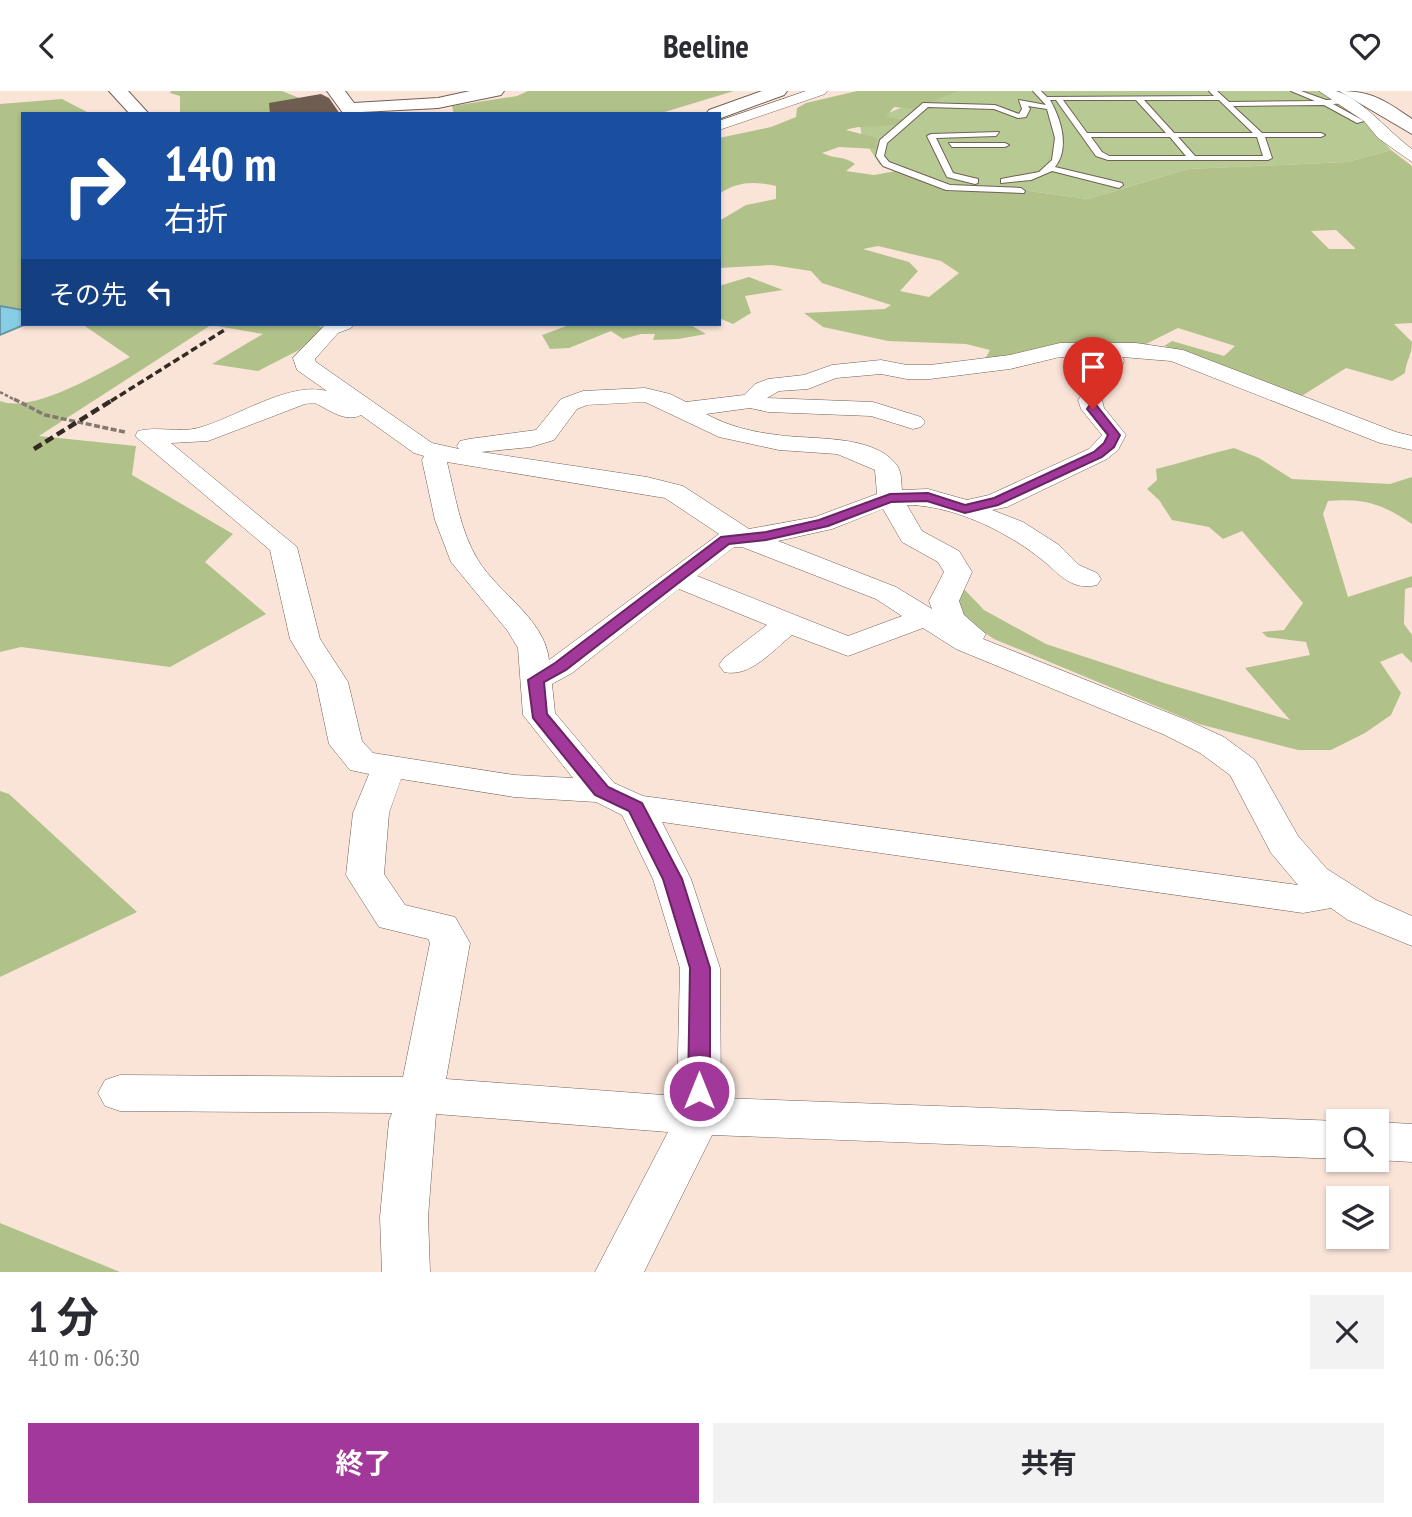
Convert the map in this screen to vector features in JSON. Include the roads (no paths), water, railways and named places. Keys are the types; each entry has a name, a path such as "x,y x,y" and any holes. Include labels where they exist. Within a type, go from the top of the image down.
{"main road":[{"path":"118,91 138,112"},
{"path":"336,91 352,112 438,103 495,91"},
{"path":"699,112 756,91"},
{"path":"720,112 778,91"},
{"path":"1382,91 1412,116"},
{"path":"1346,96 1383,107 1412,128"}],"street":[{"path":"721,125 820,91"},
{"path":"1325,97 1346,96 1383,135 1412,157"},
{"path":"339,326 331,329 304,358 305,365 423,448 438,453 647,485 674,492 744,538 886,593 967,643 1177,728 1212,745 1242,768 1284,844 1314,878 1362,910 1412,932"},
{"path":"751,401 763,389 775,384 808,382 832,372 881,367 906,372 930,372 1010,362 1060,350 1136,350 1175,355 1389,438 1412,443"},
{"path":"965,509 998,501 1098,454 1110,445 1114,435 1093,409 1090,400 1107,377 1113,361 1109,351"},
{"path":"619,1272 699,1116 700,968 672,879 619,799 539,715 533,649 519,626 465,562 439,492 434,460 438,453 456,447 531,440 545,435 575,399 645,395 662,399 706,426 741,436 779,443 821,443 877,459 887,469 890,498 912,536 949,557 958,572 944,601 951,619 991,647 989,651"},
{"path":"384,420 369,421 319,396 302,397 199,436 147,436 283,547 305,639 332,682 346,744 362,762 1303,899 1337,893"},
{"path":"682,410 751,401 768,405 873,409 914,422"},
{"path":"536,680 561,666 726,540 766,536 823,523 890,498 928,497 1013,528 1049,551 1069,571 1087,579"},
{"path":"676,577 848,647 925,617"},
{"path":"735,665 788,623"},
{"path":"389,767 371,814 365,875 393,917 441,927 450,943 421,1095 411,1121 404,1217 406,1272"},
{"path":"120,1093 421,1095 699,1116 1326,1140"},
{"path":"1389,1142 1412,1143"}],"lane":[{"path":"996,134 931,136 950,175 983,181 1036,179 1050,167 1060,152 1061,139 1049,102 1037,91"},
{"path":"1295,91 1325,97 1360,121"},
{"path":"1058,98 1098,154 1108,157 1268,158 1260,135 1220,97"},
{"path":"1021,191 949,188 886,164 880,156 883,142 926,105 995,107 1018,116 1023,115 1026,109 1022,102 1040,108 1058,98 1220,97 1258,104 1325,97"},
{"path":"1251,97 1258,104"},
{"path":"1138,98 1194,159"},
{"path":"1086,135 1321,135"},
{"path":"936,145 1005,145"},
{"path":"1050,167 1119,185"},
{"path":"983,181 986,185 1039,187"}],"water":[{"path":"0,306 21,310 21,326 0,335"}],"railway":[{"path":"111,401 226,329"},
{"path":"34,449 114,399"}]}
